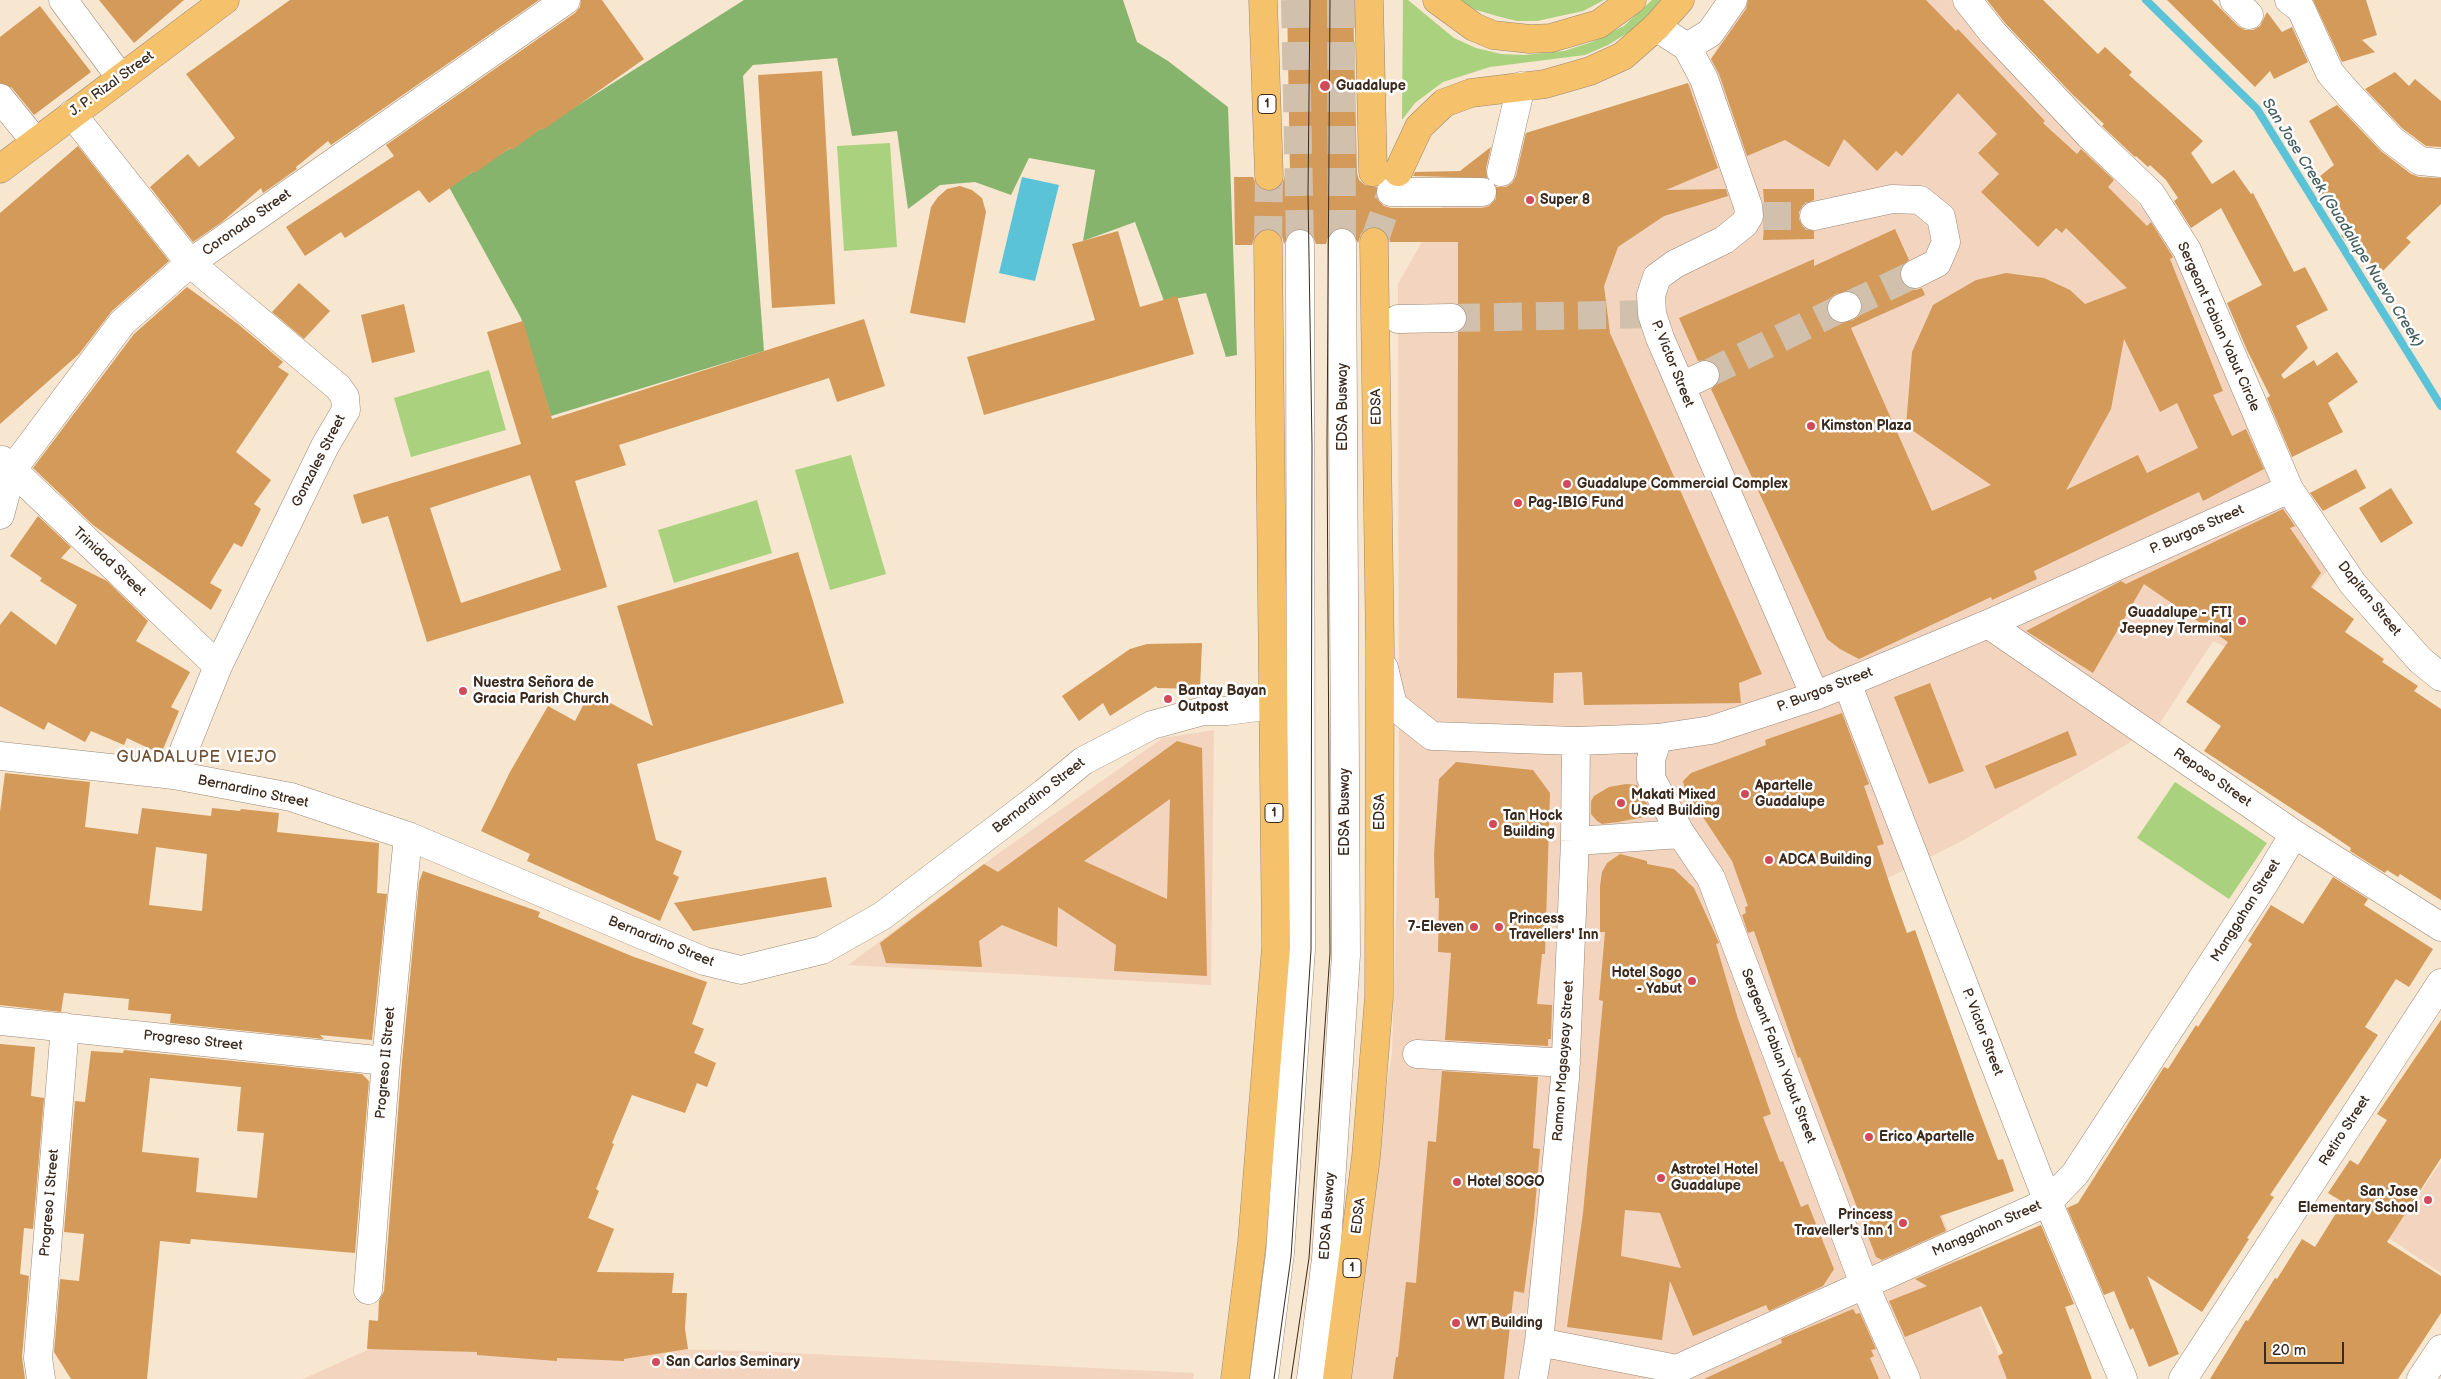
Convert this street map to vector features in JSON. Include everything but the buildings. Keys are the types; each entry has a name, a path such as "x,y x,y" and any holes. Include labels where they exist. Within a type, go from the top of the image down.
{"main road":[{"name":"J. P. Rizal Street","path":"0,169 225,0"},
{"path":"1258,0 1264,32"},
{"name":"1","path":"1263,0 1269,176"},
{"path":"1369,0 1388,179"},
{"path":"1437,0 1474,27 1494,35 1530,40 1551,38 1599,24 1632,0"},
{"path":"1388,179 1419,127 1444,103 1471,93 1544,84 1590,71 1623,56 1656,27 1680,0"},
{"name":"EDSA","path":"1337,1379 1366,1156 1378,1018 1380,650 1374,242"},
{"name":"1","path":"1235,1379 1252,1242 1276,947 1268,244"}],"street":[{"path":"63,0 121,78"},
{"name":"Coronado Street","path":"0,515 6,464 122,323 190,263 566,0"},
{"path":"1687,47 1710,33 1733,0"},
{"name":"Sergeant Fabian Yabut Circle","path":"1967,0 1994,33 2082,128 2151,194 2187,250 2289,489"},
{"path":"2288,0 2301,9 2330,73 2352,98 2392,140 2420,161 2441,163"},
{"name":"P. Victor Street","path":"1656,27 1687,47 1704,79 1748,206 1756,216 1724,240 1675,264 1657,277 1651,295 1652,314 1693,380 1815,696"},
{"path":"1501,172 1521,86"},
{"path":"0,98 35,141"},
{"name":"Gonzales Street","path":"72,114 190,263 338,387 345,397 346,410 325,446 218,666 174,775"},
{"path":"1388,179 1482,192"},
{"path":"1814,216 1892,199 1920,200 1941,217 1946,242 1937,263 1915,274"},
{"name":"EDSA Busway","path":"1311,1379 1326,1259 1346,955 1342,243"},
{"path":"1264,1379 1280,1253 1301,949 1300,244"},
{"path":"1398,319 1452,318"},
{"name":"Trinidad Street","path":"6,464 218,666"},
{"name":"P. Burgos Street","path":"1380,650 1393,705 1432,736 1576,741 1658,738 1711,730 1815,696 1988,624 2289,489"},
{"name":"Dapitan Street","path":"2289,489 2353,584 2420,660 2441,677"},
{"name":"Reposo Street","path":"1988,624 2294,834 2441,927"},
{"name":"P. Victor Street","path":"1846,682 2048,1202 2123,1379"},
{"name":"Bernardino Street","path":"0,756 174,775 291,797 408,836 704,962 741,970 822,950 882,916 1044,793 1083,761 1152,725 1203,711 1227,711 1272,705"},
{"name":"Sergeant Fabian Yabut Street","path":"1658,738 1650,759 1651,778 1681,834 1712,878 1864,1284 1906,1379"},
{"name":"Ramon Magsaysay Street","path":"1533,1379 1539,1342 1566,1062 1575,841 1576,741"},
{"path":"1575,841 1681,834"},
{"name":"Manggahan Street","path":"1539,1342 1680,1374 1864,1284 2048,1202 2075,1174 2264,884 2294,834"},
{"name":"Progreso II Street","path":"368,1290 386,1062 408,836"},
{"name":"Retiro Street","path":"2183,1379 2441,983"},
{"name":"Progreso Street","path":"0,1021 386,1062"},
{"name":"Progreso I Street","path":"41,1379 38,1358 65,1027"},
{"path":"1417,1054 1566,1062"},
{"path":"2421,1379 2441,1349"}],"shaded area":[{"path":"1746,0 1951,0 2045,109 2166,232 2329,567 2257,662 2213,641 2158,726 1962,841 1826,909 1946,1226 2009,1379 1336,1379 1392,1054 1399,818 1398,284 1464,168 1497,142 1704,79 1711,58"},
{"path":"1214,730 1211,985 848,965 999,853 1163,738"},
{"name":"San Jose Elementary School","path":"2441,1162 2441,1273 2389,1238"},
{"name":"San Carlos Seminary","path":"383,1343 751,1351 1194,1373 1193,1379 303,1379"}],"green space":[{"path":"744,0 1123,0 1137,42 1168,61 1228,107 1237,355 1226,357 1206,293 1164,301 1135,222 1083,241 1095,170 1029,158 1011,195 975,182 940,185 908,209 897,131 852,136 837,58 753,65 743,76 764,351 551,416 521,318 449,187"},
{"path":"1403,0 1408,0 1454,38 1476,48 1501,54 1524,55 1564,51 1592,42 1624,26 1652,0 1664,0 1637,27 1608,45 1585,55 1490,67 1443,82 1415,103 1402,120"},
{"path":"1459,0 1604,0 1583,11 1537,21 1517,21 1473,9"},
{"path":"890,143 897,247 844,251 837,146"},
{"path":"489,370 506,430 411,457 394,398"},
{"path":"851,455 886,574 830,590 795,470"},
{"path":"757,500 772,553 674,583 658,530"},
{"path":"2175,782 2267,843 2229,899 2137,838"}],"water":[{"path":"1022,177 1059,185 1035,281 999,273"}],"waterway":[{"name":"San Jose Creek (Guadalupe Nuevo Creek)","path":"2146,0 2257,109 2441,406"}],"tunnel":[{"path":"1295,0 1300,244"},
{"path":"1341,0 1342,243"},
{"path":"1374,242 1398,172"},
{"path":"1268,244 1269,176"},
{"path":"1763,216 1814,216"},
{"path":"1847,306 1915,274"},
{"path":"1705,375 1842,308"},
{"path":"1452,318 1652,314"}],"tram line":[{"path":"1274,1379 1291,1257 1311,950 1312,445 1308,194 1310,0"},
{"path":"1291,1379 1309,1258 1330,953 1327,445 1330,0"}],"place":[{"name":"Guadalupe","path":"1325,86"},
{"name":"Super 8","path":"1530,200"},
{"name":"Kimston Plaza","path":"1811,426"},
{"name":"Guadalupe Commercial Complex","path":"1567,484"},
{"name":"Pag-IBIG Fund","path":"1518,503"},
{"name":"Guadalupe - FTI Jeepney Terminal","path":"2242,621"},
{"name":"Nuestra Señora de Gracia Parish Church","path":"463,691"},
{"name":"Bantay Bayan Outpost","path":"1168,699"},
{"name":"Apartelle Guadalupe","path":"1745,794"},
{"name":"Makati Mixed Used Building","path":"1621,803"},
{"name":"Tan Hock Building","path":"1493,824"},
{"name":"ADCA Building","path":"1769,860"},
{"name":"7-Eleven","path":"1474,927"},
{"name":"Princess Travellers' Inn","path":"1499,927"},
{"name":"Hotel Sogo - Yabut","path":"1692,981"},
{"name":"Erico Apartelle","path":"1869,1137"},
{"name":"Astrotel Hotel Guadalupe","path":"1661,1178"},
{"name":"Hotel SOGO","path":"1457,1182"},
{"name":"San Jose Elementary School","path":"2428,1200"},
{"name":"Princess Traveller's Inn 1","path":"1903,1223"},
{"name":"WT Building","path":"1456,1323"},
{"name":"San Carlos Seminary","path":"656,1362"}],"district":[{"name":"GUADALUPE VIEJO","path":"197,758"}]}
